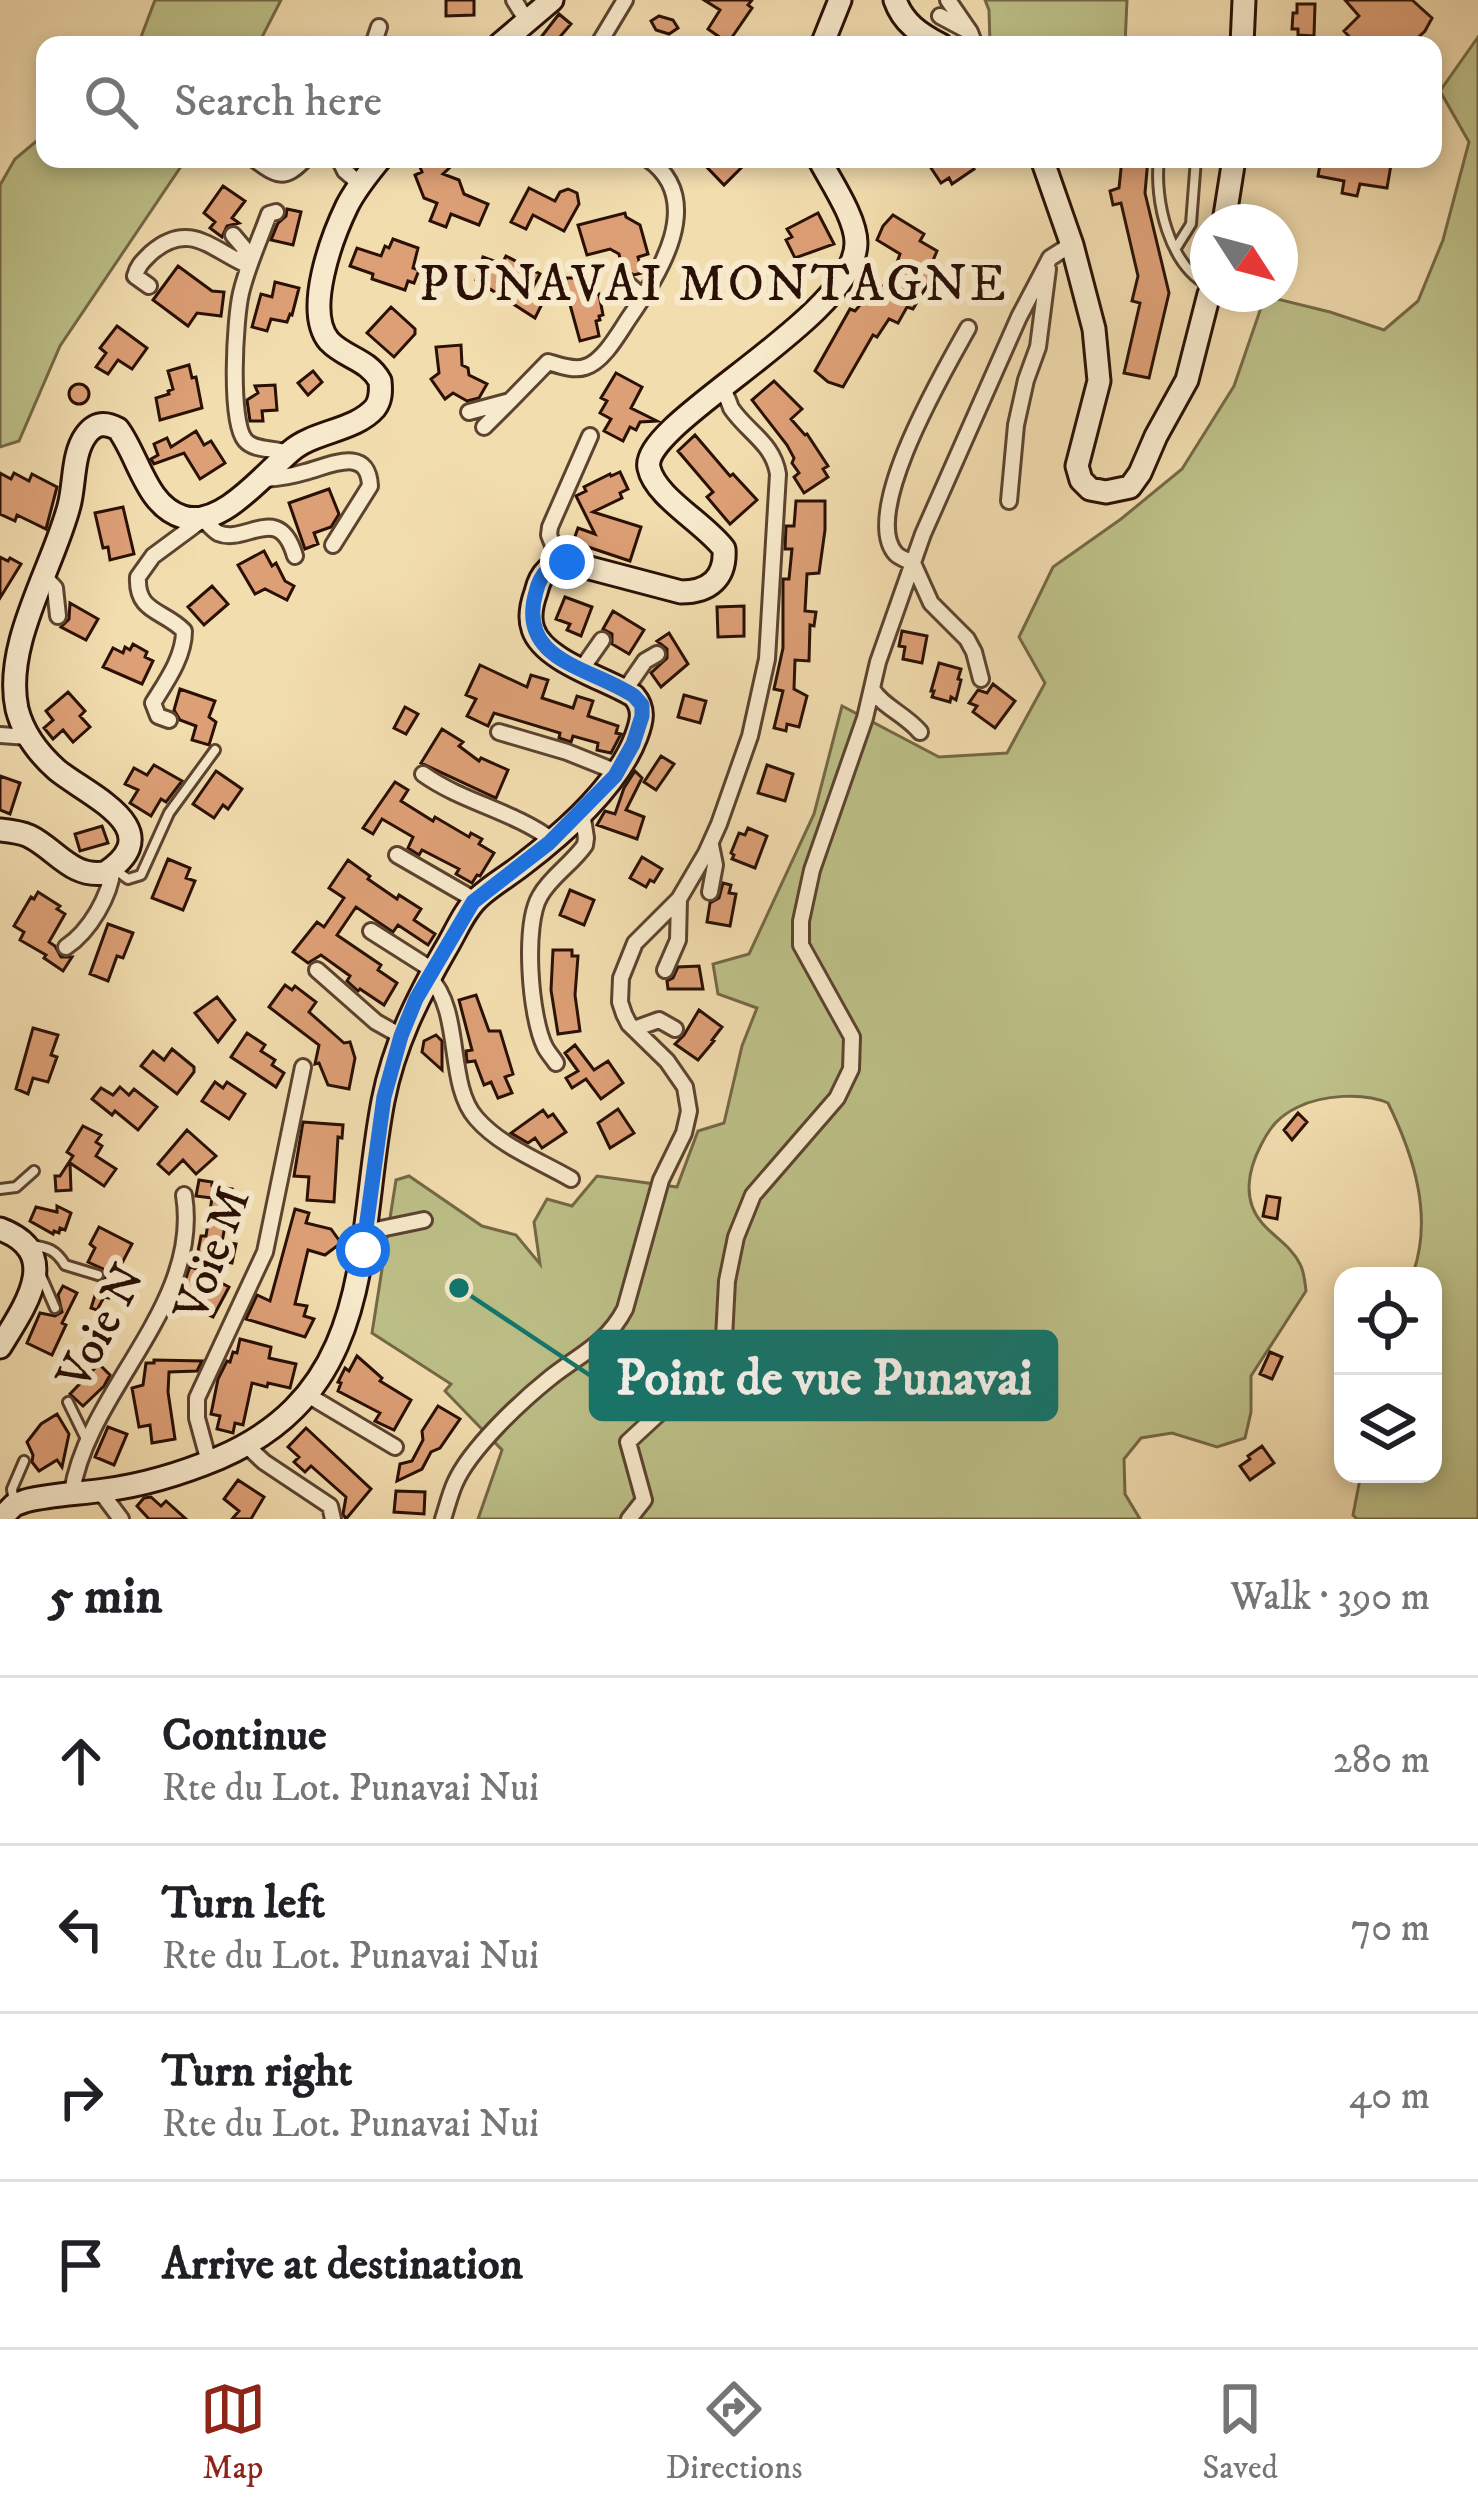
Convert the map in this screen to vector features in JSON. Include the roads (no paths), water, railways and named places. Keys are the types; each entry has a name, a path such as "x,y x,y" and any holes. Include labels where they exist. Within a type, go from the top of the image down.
{"main road":[{"path":"510,36 552,0"},
{"path":"826,36 840,0"},
{"path":"895,0 900,16 924,36"},
{"path":"1242,36 1244,0"},
{"path":"0,830 30,837 67,866 88,874 113,868 127,848 126,823 110,806 60,772 28,737 16,703 24,634 68,512 81,444 91,429 109,424 119,430 166,509 203,519 229,506 296,446 370,412 380,399 376,372 325,337 318,313 329,253 348,205 373,168"},
{"path":"7,1512 38,1497 200,1472 272,1429 329,1362 348,1321 384,1097 416,999 475,900 582,812 617,772 642,716 642,705 625,690 544,647 532,628 539,580 560,563 681,592 695,592 716,581 724,565 724,549 667,495 648,463 654,446 838,288 851,267 857,249 856,229 824,168"},
{"path":"1045,168 1088,297 1097,354 1099,381 1077,466 1090,489 1106,492 1130,487 1140,473 1187,380 1204,312"},
{"path":"1227,204 1233,168"},
{"path":"0,1229 21,1238 32,1255 28,1297 0,1347"}],"street":[{"path":"514,0 527,21"},
{"path":"604,36 626,0"},
{"path":"948,0 971,36"},
{"path":"940,16 969,36"},
{"path":"376,36 379,28"},
{"path":"268,168 278,174 295,168"},
{"path":"344,168 360,184"},
{"path":"484,427 548,362 584,368 596,360 645,294 670,249 677,212 668,178 660,168"},
{"path":"276,212 269,214 239,298 238,426 251,445 288,453"},
{"path":"233,235 244,248 247,268"},
{"path":"149,286 135,276 136,268 159,246 187,237 200,239 247,268"},
{"path":"629,1519 644,1495 628,1442 709,1367 724,1339 727,1281 736,1237 752,1195 837,1098 850,1069 852,1037 801,945 812,870 913,562 992,374 1050,258 1072,244"},
{"path":"1009,501 1016,425 1038,346 1050,258"},
{"path":"622,279 645,294"},
{"path":"968,328 906,449 892,488 889,538 897,555 913,562 931,604 967,639 981,679"},
{"path":"446,1518 455,1483 477,1451 524,1400 610,1334 625,1309 661,1180 684,1133 689,1111 686,1087 624,1014 621,978 635,943 679,899 711,845 750,736 765,675 775,460 731,407 724,388"},
{"path":"469,412 510,401"},
{"path":"560,563 550,527 590,436"},
{"path":"260,479 283,478 348,460 364,466 370,486 333,545"},
{"path":"169,720 158,716 153,703 180,654 184,632 140,597 138,577 153,556 203,519 222,534 275,529 291,541 295,556"},
{"path":"44,577 55,588 58,616"},
{"path":"581,670 602,640"},
{"path":"625,690 657,654"},
{"path":"872,689 920,732"},
{"path":"499,732 617,772"},
{"path":"0,735 28,737"},
{"path":"423,774 552,840"},
{"path":"556,1063 545,1047 532,992 530,933 540,896 585,845 582,812"},
{"path":"710,892 715,865 711,845"},
{"path":"397,855 475,900"},
{"path":"66,947 105,899 113,868"},
{"path":"665,970 678,940 679,899"},
{"path":"371,931 431,974 443,998 471,1112 477,1120 571,1179"},
{"path":"317,970 376,1022 401,1036"},
{"path":"634,1029 659,1020 675,1029"},
{"name":"Voie M","path":"200,1472 197,1398 265,1252 303,1067"},
{"name":"Voie N","path":"72,1492 86,1440 171,1287 182,1249 184,1195"},
{"path":"365,1232 424,1220"},
{"path":"306,1394 395,1448"},
{"path":"246,1445 330,1506 333,1519"},
{"path":"100,1491 121,1519"}],"lane":[{"path":"1158,168 1161,215 1190,272"},
{"path":"1176,248 1191,224 1195,168"},
{"path":"113,868 128,878 141,875 170,813 215,750"},
{"path":"0,1189 16,1187 34,1171"},
{"path":"55,1308 32,1255 50,1248 64,1265 98,1275"},
{"path":"68,1402 86,1440"},
{"path":"7,1512 24,1461"}],"place":[{"name":"Point de vue Punavai","path":"459,1288"}],"district":[{"name":"PUNAVAI MONTAGNE","path":"714,285"}]}
